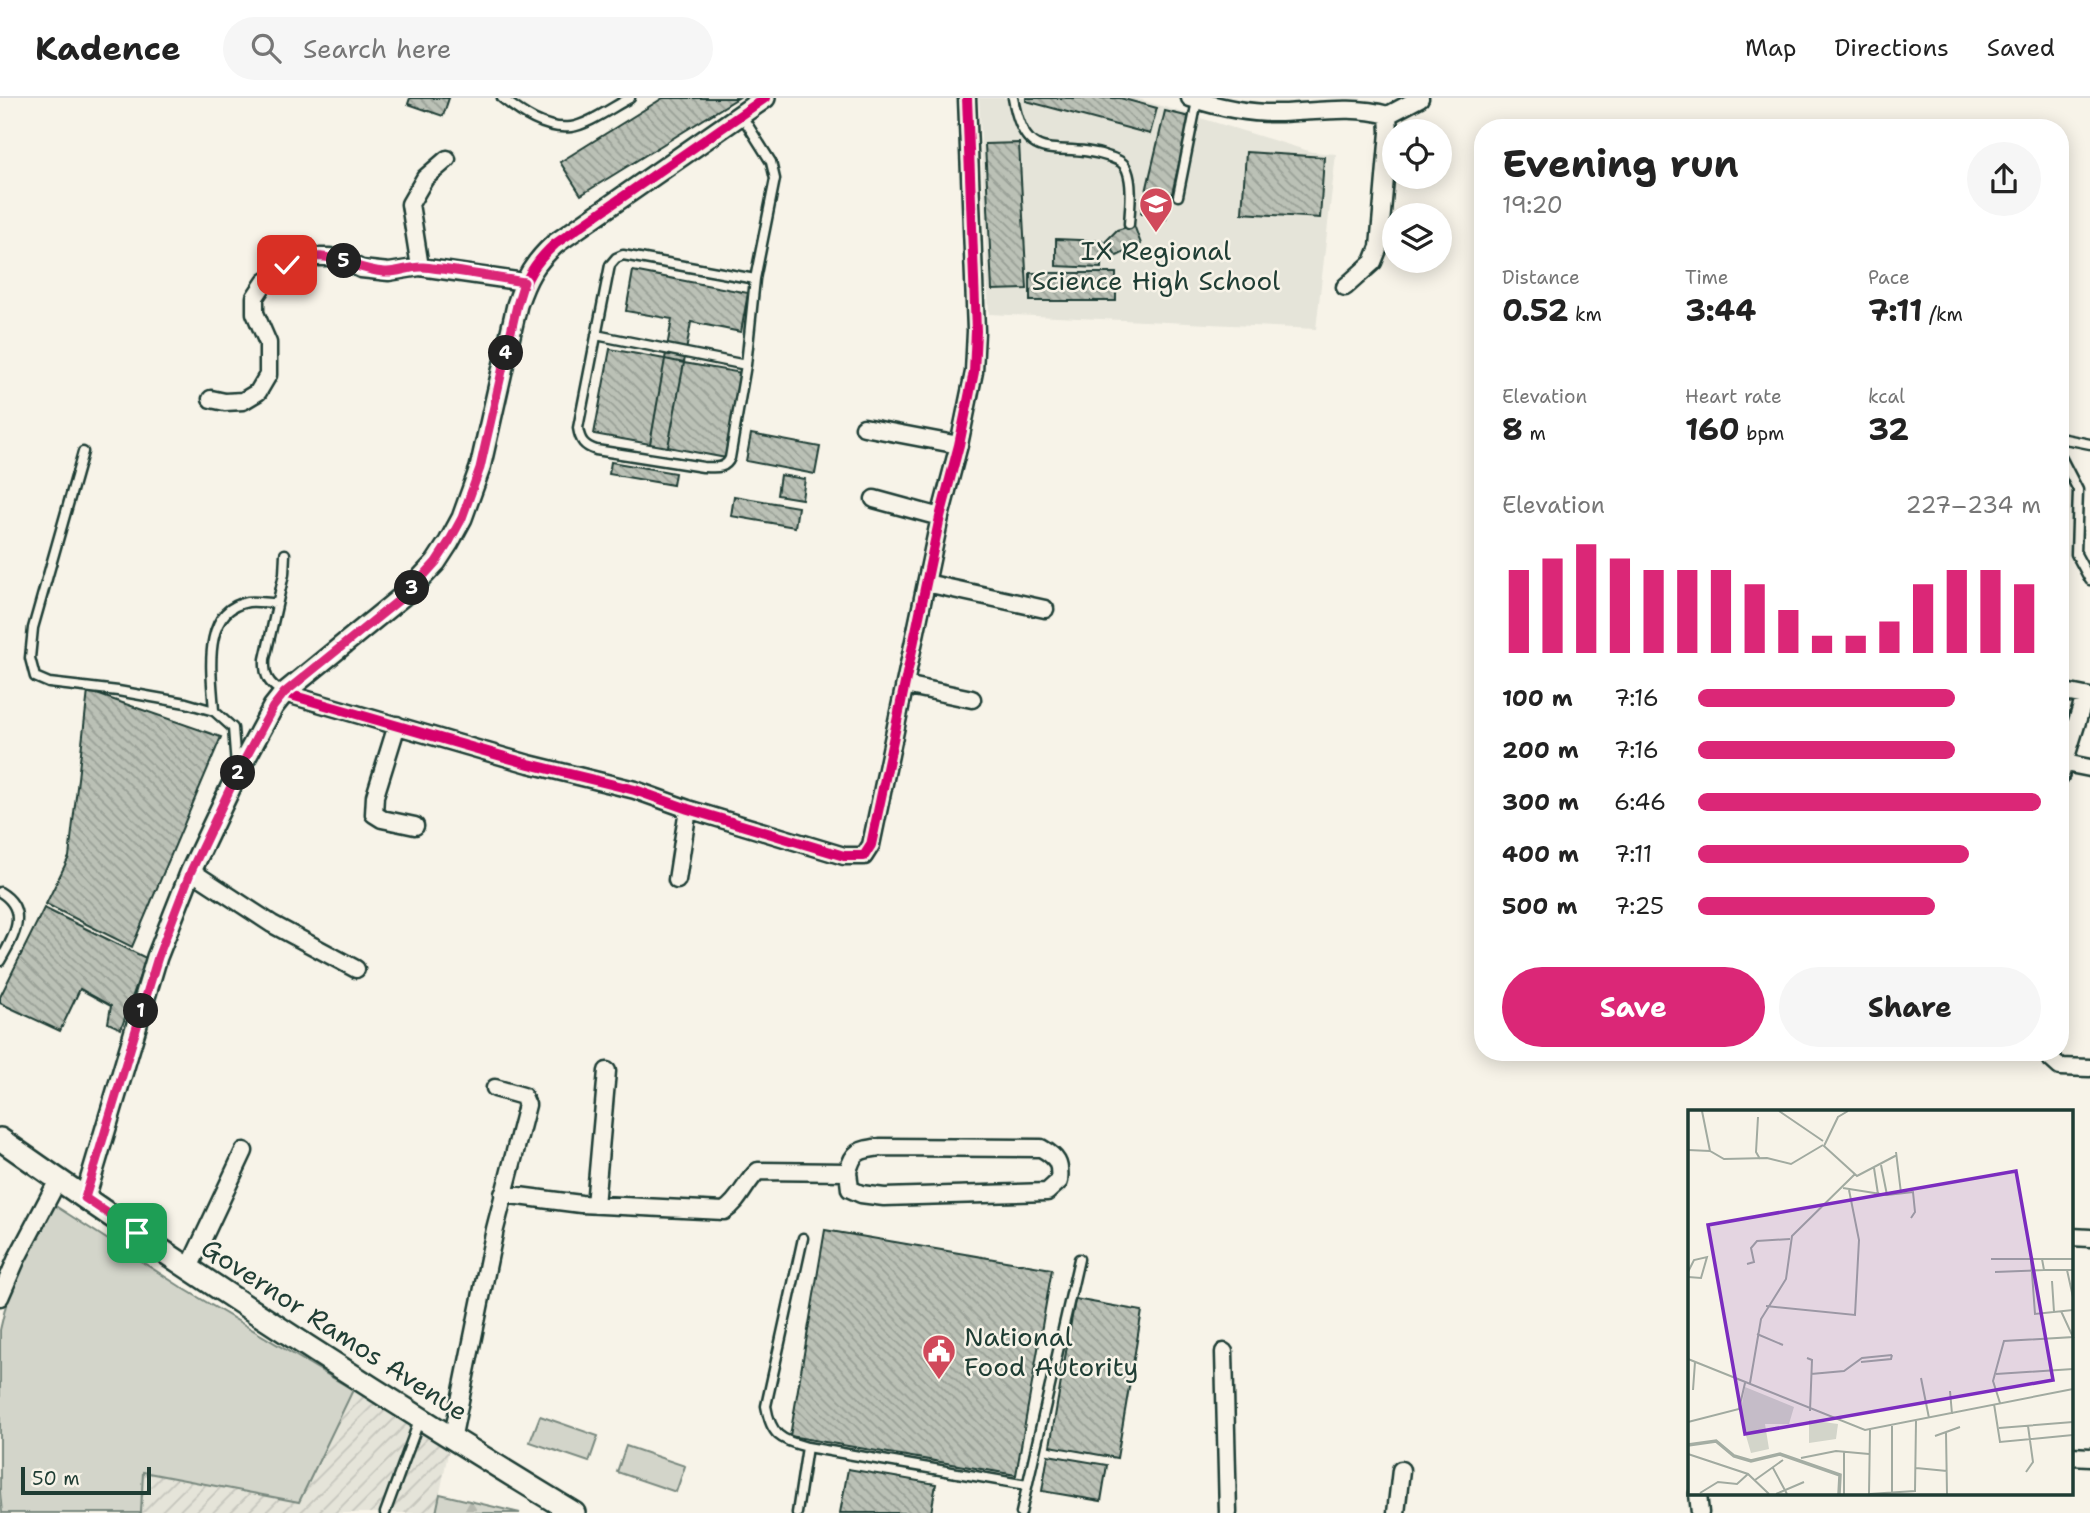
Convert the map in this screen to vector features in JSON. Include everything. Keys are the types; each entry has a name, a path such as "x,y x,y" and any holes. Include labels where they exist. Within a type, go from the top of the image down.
{"main road":[{"name":"Governor Ramos Avenue","path":"0,1139 189,1268 452,1440 574,1513"}],"street":[{"path":"85,1198 158,957 191,871 236,776 273,707 284,693 409,592 436,562 449,542 462,518 480,468 524,282 537,261 555,244 765,98"},
{"path":"284,693 529,764 635,790 688,809 844,856 864,856 871,845 880,792 974,372 976,331 967,98"},
{"path":"1203,100 1263,113 1305,104 1368,109 1388,115 1420,98"},
{"path":"1345,287 1373,262 1379,247 1389,132 1388,115"},
{"path":"420,267 410,204 425,178 447,159"},
{"path":"211,399 225,402 243,401 258,393 268,375 268,343 255,313 255,297 265,282 287,265 303,257 330,257 361,269 389,272 420,267 524,282"},
{"path":"864,427 959,445"},
{"path":"874,499 940,517"},
{"path":"926,583 1045,609"},
{"path":"905,685 972,699"},
{"path":"2069,693 2087,696 2069,747"},
{"path":"397,725 376,796 374,814 382,819 415,826"},
{"path":"2069,767 2090,768"},
{"path":"677,880 688,809"},
{"path":"191,871 272,924 356,969"},
{"path":"2053,1061 2060,1067 2090,1068"},
{"path":"596,1205 607,1071"},
{"path":"452,1440 503,1194 527,1105 523,1096 495,1088"},
{"path":"881,1147 1041,1148 1054,1156 1060,1165 1059,1181 1047,1192 884,1197 861,1194 850,1189 848,1172 851,1160 861,1150 881,1147"},
{"path":"189,1268 244,1151"},
{"path":"503,1194 596,1205 724,1212 736,1203 748,1180 758,1171 848,1172"},
{"path":"0,1297 58,1180"},
{"path":"2072,1237 2090,1238"},
{"path":"1224,1352 1228,1513"},
{"path":"2072,1456 2090,1457"},
{"path":"1396,1513 1401,1469"}],"lane":[{"path":"502,98 542,124 571,127 630,98"},
{"path":"1013,98 1017,122 1026,138 1038,148 1074,150 1124,163 1128,172 1129,224"},
{"path":"1178,196 1203,100"},
{"path":"741,113 771,162 775,178 755,279 746,365 732,453 728,463 720,468 586,447 580,439 578,428 610,265 616,258 624,255 755,279"},
{"path":"596,335 746,365"},
{"path":"2069,440 2090,444"},
{"path":"83,452 33,628 30,658 35,677 49,683 118,691 214,711 233,728 236,776"},
{"path":"2069,472 2078,490 2076,554 2090,580"},
{"path":"284,693 271,684 265,673 265,659 284,574 285,554"},
{"path":"214,711 211,645 219,623 227,612 247,602 276,603"},
{"path":"0,892 9,898 17,912 18,922 0,961"},
{"path":"803,1238 766,1406 769,1424 775,1433 789,1442 807,1447 1027,1485"},
{"path":"1021,1513 1079,1259"},
{"path":"385,1513 420,1418"},
{"path":"797,1513 807,1447"}],"shaded area":[{"name":"IX Regional Science High School","path":"979,98 1135,98 1312,152 1336,154 1316,329 989,314"},
{"path":"353,1390 449,1448 436,1513 141,1513 142,1471 299,1501"}],"green space":[{"path":"54,1205 181,1287 353,1390 299,1502 143,1472 141,1513 2,1513 0,1330 10,1288"},
{"path":"540,1416 598,1436 589,1462 530,1442"},
{"path":"626,1446 685,1466 676,1492 617,1472"},
{"path":"440,1494 520,1513 436,1513"}],"building":[{"path":"410,98 449,98 443,116 408,104"},
{"path":"663,98 738,98 581,195 560,162"},
{"path":"1026,98 1120,98 1157,108 1150,134 1026,101"},
{"path":"1165,111 1190,117 1166,219 1141,213"},
{"path":"1019,143 1027,289 992,290 985,144"},
{"path":"1246,152 1324,157 1320,218 1242,213"},
{"path":"1134,225 1141,244 1117,256 1106,241 1117,230"},
{"path":"1056,239 1102,241 1101,268 1056,266"},
{"path":"633,271 748,293 741,332 691,322 684,363 665,359 672,319 626,311"},
{"path":"1030,273 1116,273 1116,301 1030,301"},
{"path":"610,349 665,359 650,444 594,434"},
{"path":"665,359 684,363 668,447 650,444"},
{"path":"684,363 742,373 726,458 668,447"},
{"path":"751,434 820,447 815,474 746,461"},
{"path":"611,462 675,473 673,485 609,474"},
{"path":"780,475 805,479 802,499 777,495"},
{"path":"734,496 798,507 795,527 731,516"},
{"path":"88,691 221,737 132,947 46,904 69,857"},
{"path":"44,908 146,958 121,1029 108,1023 111,1006 80,989 60,1031 0,1003 0,997"},
{"path":"825,1230 1052,1269 1016,1475 790,1436"},
{"path":"1075,1299 1142,1311 1117,1458 1050,1446"},
{"path":"1048,1455 1107,1465 1101,1501 1042,1491"},
{"path":"848,1469 936,1484 931,1513 840,1513"}],"cycle path":[{"path":"85,1198 157,957 191,871 236,776 273,707 284,693 409,591 436,562 449,542 462,518 480,468 517,305 532,272 555,244 765,98"},
{"path":"284,693 529,764 635,790 688,809 844,856 864,856 871,845 940,517 974,372 976,331 967,98"}],"place":[{"name":"IX Regional Science High School","path":"1156,234"},
{"name":"National Food Autority","path":"939,1381"}],"route":[{"path":"137,1233 85,1198 158,957 191,871 236,776 273,707 284,693 409,592 436,562 449,542 462,518 480,468 524,282 420,267 389,272 361,269 330,257 303,257 287,265"}]}
